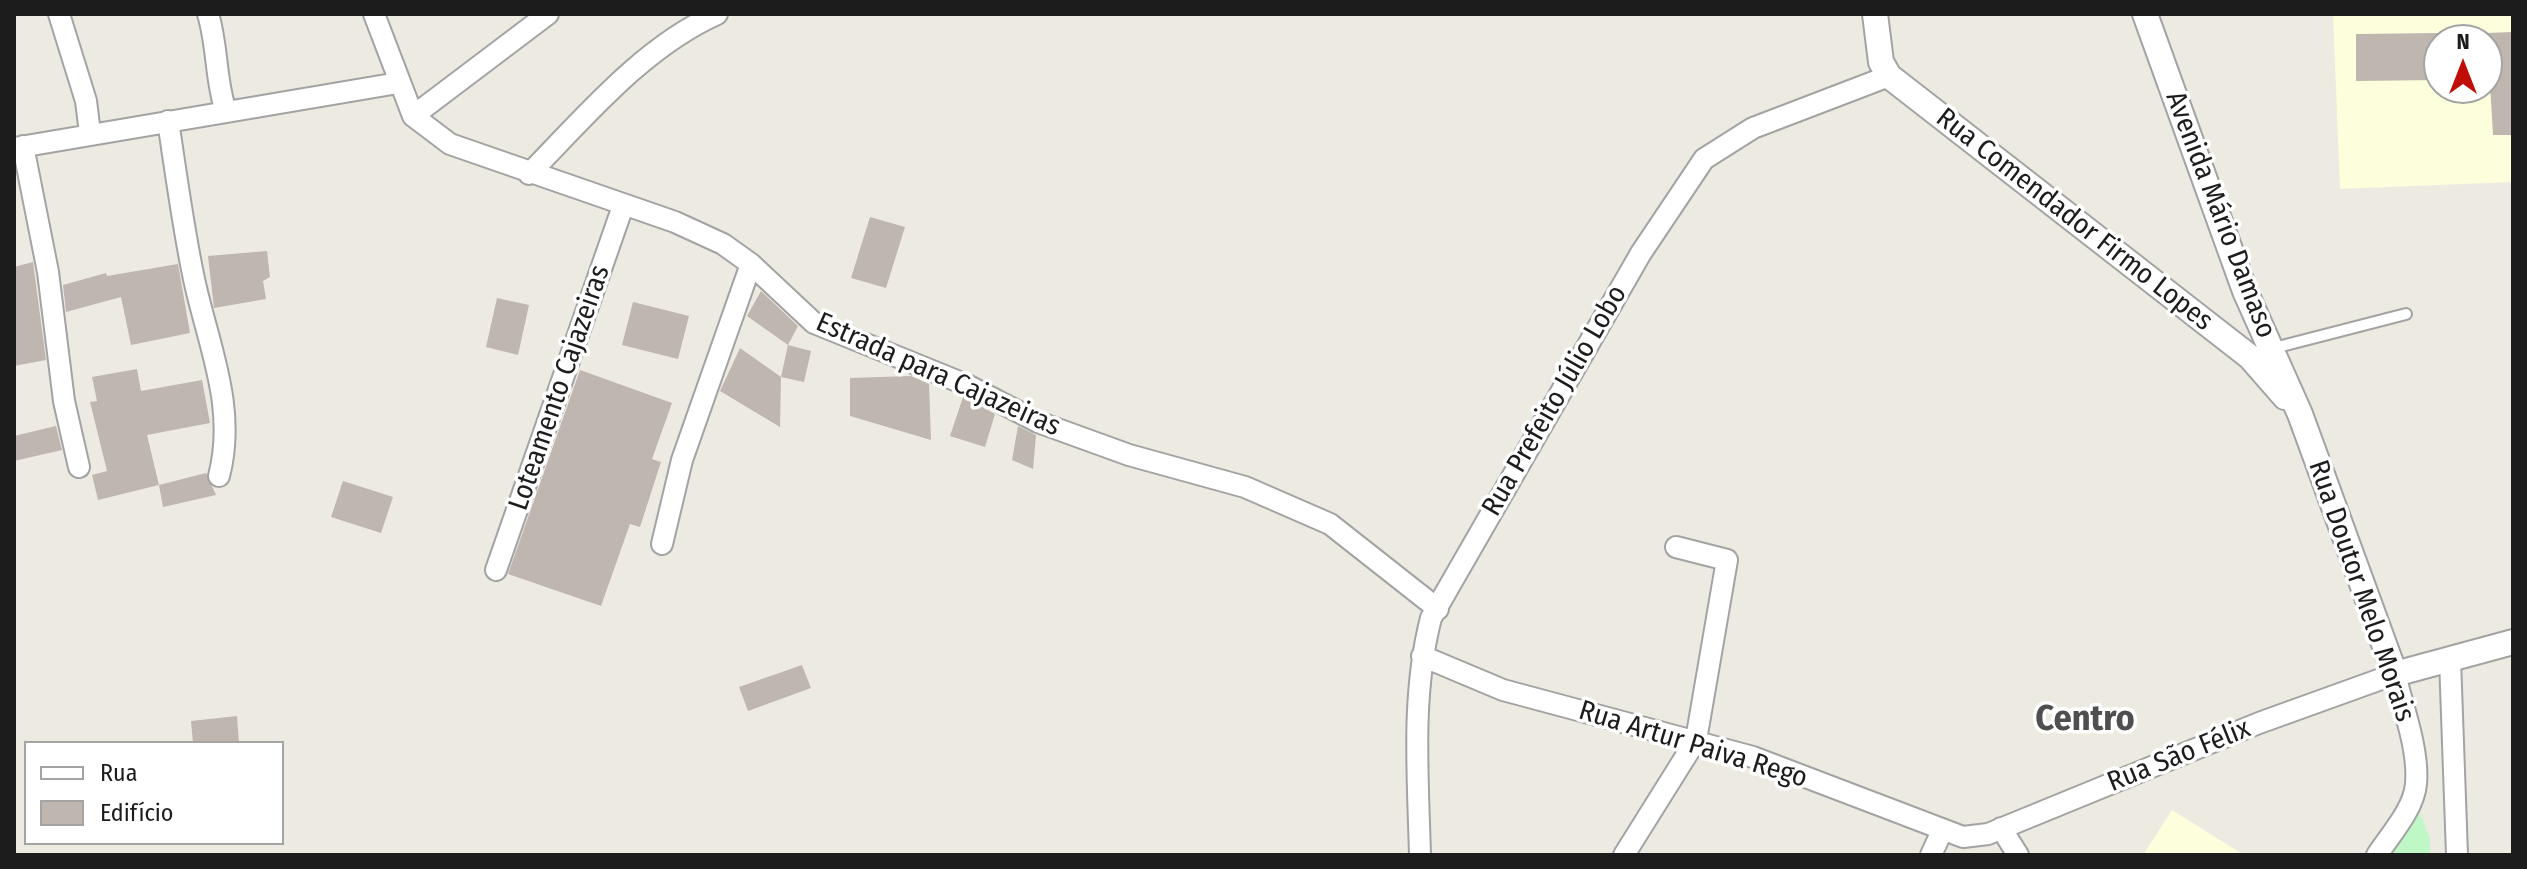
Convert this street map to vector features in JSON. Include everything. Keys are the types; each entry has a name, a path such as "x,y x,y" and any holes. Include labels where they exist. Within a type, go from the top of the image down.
{"street":[{"path":"59,14 86,101 90,133"},
{"path":"208,14 216,41 217,86 226,112"},
{"name":"Estrada para Cajazeiras","path":"374,14 413,116 450,144 529,174 675,222 723,244 751,264 814,323 864,346 967,385 1082,440 1245,487 1330,524 1438,609"},
{"path":"413,116 548,14"},
{"path":"529,174 665,43 717,14"},
{"path":"1875,14 1881,62 1889,76"},
{"name":"Avenida Mário Damaso","path":"2145,14 2245,291 2261,353 2300,414"},
{"name":"Rua Comendador Firmo Lopes","path":"1889,76 2261,353"},
{"name":"Rua Prefeito Júlio Lobo","path":"1420,855 1417,751 1422,656 1431,618 1633,266 1704,159 1753,128 1889,76"},
{"path":"79,467 64,401 52,298 18,147 398,83"},
{"path":"168,121 193,277 213,342 224,399 224,456 219,476"},
{"name":"Loteamento Cajazeiras","path":"496,570 623,206"},
{"path":"662,544 682,460 751,264"},
{"name":"Rua Doutor Melo Morais","path":"2300,414 2395,674 2413,751 2416,787 2401,819 2377,855"},
{"path":"1624,855 1696,740 1727,560 1676,547"},
{"path":"2395,674 2513,642"},
{"name":"Rua Artur Paiva Rego","path":"1422,656 1503,690 1753,757 1963,837"},
{"path":"2450,659 2457,855"},
{"name":"Rua São Félix","path":"1963,837 2001,828 2259,723 2395,674"},
{"path":"2001,828 2018,855"},
{"path":"1931,855 1942,831"}],"lane":[{"path":"2261,353 2406,314"}],"shaded area":[{"path":"2333,14 2513,14 2513,182 2340,189"},
{"path":"2172,810 2244,855 2143,855"}],"green space":[{"path":"2410,786 2430,839 2430,855 2370,855"}],"building":[{"path":"2503,32 2513,32 2513,135 2493,135 2491,104 2503,104"},
{"path":"2423,33 2423,80 2356,81 2356,34"},
{"path":"870,217 905,227 886,288 851,278"},
{"path":"267,251 270,277 263,281 266,299 214,308 208,256"},
{"path":"33,262 46,360 14,366 14,267"},
{"path":"178,264 190,333 131,345 121,297 66,312 63,285 106,273 107,276"},
{"path":"761,291 798,326 788,345 747,316"},
{"path":"497,298 529,305 518,355 486,347"},
{"path":"633,302 689,316 678,359 622,345"},
{"path":"788,345 811,351 804,382 781,377"},
{"path":"740,348 781,377 780,427 720,391"},
{"path":"137,369 141,391 202,380 210,423 147,435 159,485 98,500 92,475 107,471 90,402 97,401 92,377"},
{"path":"580,370 672,403 652,459 661,462 640,527 630,524 601,606 508,574"},
{"path":"911,376 929,384 931,440 850,416 850,378"},
{"path":"963,397 995,414 985,447 950,436"},
{"path":"56,426 62,450 14,461 14,436"},
{"path":"1018,426 1036,435 1033,469 1012,460"},
{"path":"206,473 216,495 163,507 159,485"},
{"path":"343,481 393,497 381,533 331,517"},
{"path":"802,665 811,688 748,711 739,687"},
{"path":"237,716 239,741 193,741 191,721"}],"district":[{"name":"Centro","path":"2085,720"}]}
